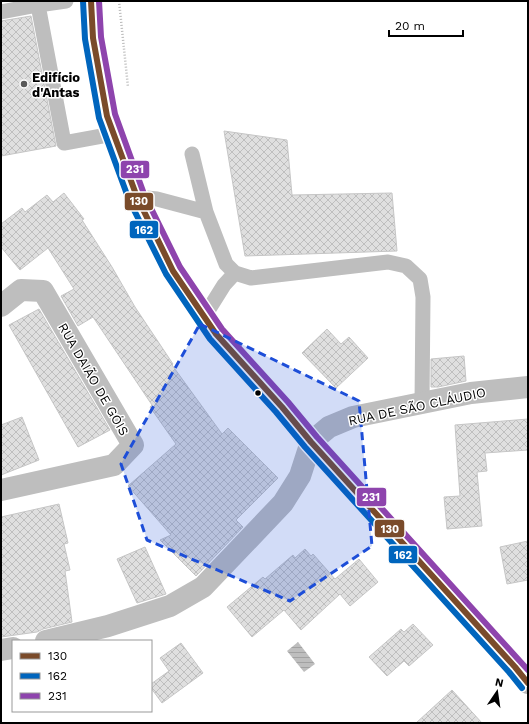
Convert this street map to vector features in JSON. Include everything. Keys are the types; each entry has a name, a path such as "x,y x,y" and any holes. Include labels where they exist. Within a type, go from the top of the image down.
{"main road":[{"path":"91,1 98,69 107,116 137,197 173,272 216,334 528,683"}],"street":[{"name":"RUA DAIÃO DE GÓIS","path":"1,306 21,290 43,292 133,445 114,465 1,490"},
{"name":"RUA DE SÃO CLÁUDIO","path":"311,442 329,427 353,417 471,393 528,387"},
{"path":"50,640 108,626 170,606 203,587 283,503 300,476 311,442"},
{"path":"1,650 12,648"}],"lane":[{"path":"1,12 66,1"},
{"path":"38,5 64,142 113,134"},
{"path":"192,154 206,212 226,264 235,273 251,278 388,262 406,266 420,279 423,297 422,403"},
{"path":"137,197 157,199 206,212"},
{"path":"204,317 224,285 235,273"}],"highlighted area":[{"path":"200,324 359,401 372,546 290,601 147,540 121,464"}],"shaded area":[{"path":"298,642 315,664 304,672 287,651"}],"building":[{"name":"Edifício d'Antas","path":"31,16 56,146 1,156 1,21"},
{"path":"224,131 287,140 292,195 392,193 397,251 245,256"},
{"path":"64,193 84,219 82,220 135,307 173,364 172,365 222,434 228,428 278,478 236,520 243,527 196,576 160,540 171,535 128,486 176,444 150,407 152,405 93,317 78,326 61,296 74,289 48,248 20,270 1,247 1,224 22,208 25,212 47,195 53,202"},
{"path":"39,309 110,430 78,447 9,325"},
{"path":"327,329 341,344 349,337 368,358 336,388 302,353"},
{"path":"464,356 466,381 431,387 431,359"},
{"path":"22,417 39,460 1,475 1,425"},
{"path":"528,419 528,450 485,453 487,471 477,472 482,526 447,529 444,497 460,496 455,425"},
{"path":"59,504 68,543 64,544 70,570 65,571 72,622 43,629 37,632 1,637 1,517"},
{"path":"528,541 528,580 507,584 500,547"},
{"path":"145,547 166,594 137,603 117,559"},
{"path":"305,549 311,556 313,554 335,579 359,559 378,582 350,606 340,594 301,630 284,610 252,637 227,607 263,577 265,579 293,555 295,558"},
{"path":"413,624 433,645 409,666 404,661 387,676 369,657 401,629 404,632"},
{"path":"181,643 203,673 162,703 152,689 152,683 169,671 160,658"},
{"path":"452,690 482,723 416,723"}],"transit line":[{"name":"162","path":"83,1 85,39 99,118 129,200 166,274 210,339 522,688"},
{"name":"130","path":"91,1 93,38 107,116 137,197 173,271 216,334 528,683"},
{"name":"231","path":"99,1 101,37 115,114 144,194 180,267 222,329 288,402 317,437 528,670"}],"place":[{"name":"Edifício d'Antas","path":"24,84"}]}
